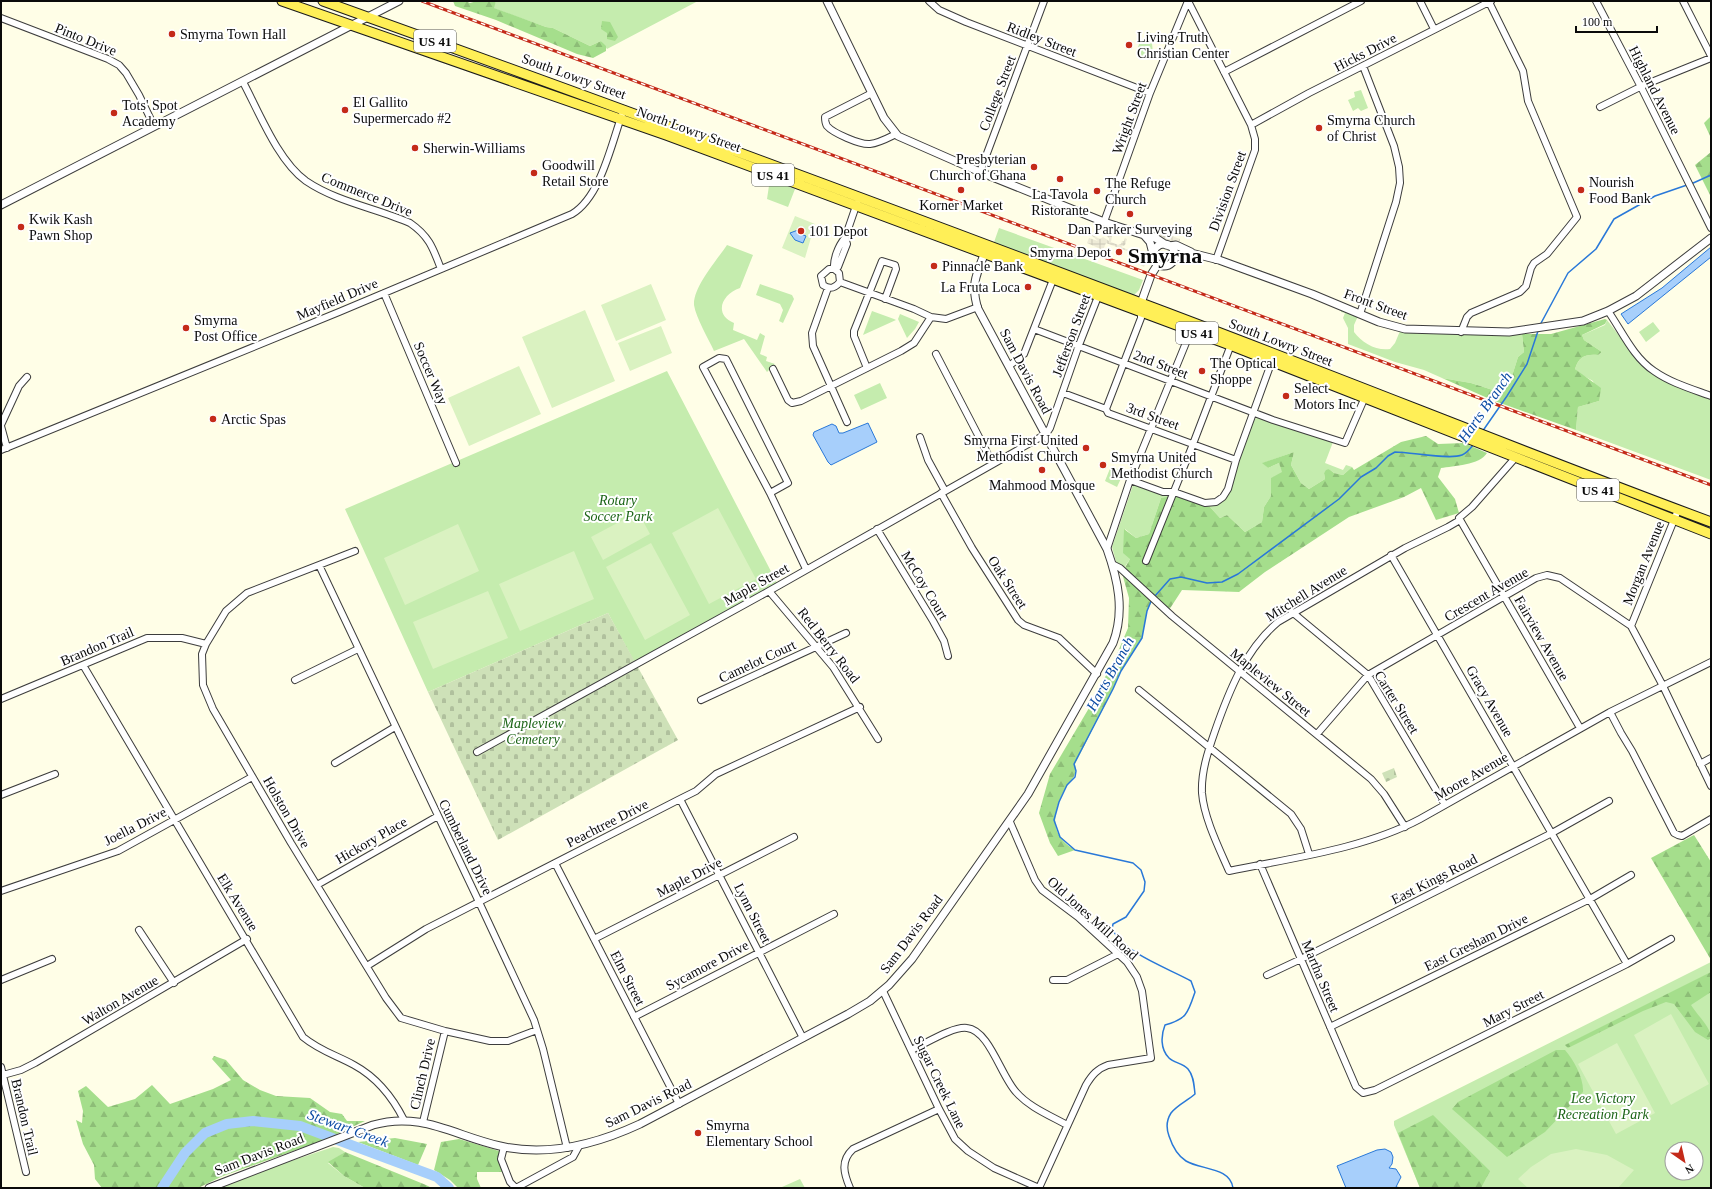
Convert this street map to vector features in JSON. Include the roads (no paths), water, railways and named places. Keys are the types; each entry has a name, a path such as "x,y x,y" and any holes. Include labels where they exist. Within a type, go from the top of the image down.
{"main road":[{"name":"North Lowry Street","path":"282,1 857,202"},
{"name":"South Lowry Street","path":"323,1 624,109 857,202 1141,307 1488,442 1711,522"},
{"name":"US 41","path":"1273,358 1365,397 1468,434"},
{"name":"US 41","path":"1488,442 1516,457 1711,534"}],"street":[{"path":"1,205 399,1"},
{"path":"827,1 872,93 884,118 896,134 884,140 869,144 852,139 828,126 825,121 825,117 872,93"},
{"name":"Ridley Street","path":"929,1 939,10 1150,93"},
{"name":"College Street","path":"980,172 1044,1"},
{"name":"Division Street","path":"1188,1 1251,125 1255,139 1255,150 1216,260"},
{"name":"Wright Street","path":"1104,222 1150,93 1188,1"},
{"path":"1224,72 1361,1"},
{"path":"1420,1 1434,29"},
{"name":"Highland Avenue","path":"1596,1 1641,87 1711,228"},
{"path":"1600,107 1641,87 1711,57 1683,1"},
{"path":"1461,332 1467,317 1471,313 1520,292 1526,286 1534,262 1547,254 1577,217 1528,101 1524,71 1490,2"},
{"name":"Hicks Drive","path":"1251,125 1434,29 1490,2"},
{"name":"Pinto Drive","path":"1,18 108,59 119,65 132,82 154,126"},
{"path":"1360,314 1396,202 1400,183 1399,166 1394,146 1363,66"},
{"name":"Commerce Drive","path":"243,82 284,158 295,172 306,181 326,192 410,223 424,233 434,250 441,269"},
{"name":"Mayfield Drive","path":"4,449 384,293 542,227 581,209 598,184 624,109"},
{"name":"Front Street","path":"896,134 916,144 950,157 980,172 1104,222 1144,235 1149,235 1168,245 1181,246 1193,253 1301,290 1379,322 1405,330 1509,332 1558,326 1583,321 1608,311 1636,296 1711,238"},
{"path":"840,282 839,273 834,268 833,264 841,243 845,238 857,202"},
{"path":"1144,235 1150,242 1154,260 1158,264 1166,266 1182,254 1193,253"},
{"path":"1153,254 1158,246 1168,245 1175,252 1175,258"},
{"name":"Sam Davis Road","path":"209,1188 377,1123 404,1120 423,1122 504,1147 536,1150 579,1146 624,1132 848,1014 883,991 906,967 1010,822 1038,778 1113,644 1119,625 1120,601 1112,564 1107,549 1009,366 978,307 974,296 974,281 986,250"},
{"path":"867,368 854,336 854,331 882,261 895,266 896,269 885,299"},
{"path":"1106,409 1141,318 1141,307 1151,275 1158,264"},
{"path":"834,268 829,269 821,276 823,285 828,288 833,288 840,282"},
{"path":"1009,366 1024,354 1054,276"},
{"path":"840,282 914,308 931,317 946,319 978,307"},
{"path":"828,288 812,333 813,346 830,386 848,422"},
{"name":"Soccer Way","path":"384,293 456,463"},
{"name":"Jefferson Street","path":"1046,434 1050,428 1079,345 1100,293"},
{"path":"1608,311 1640,358 1654,371 1668,379 1711,396"},
{"path":"773,369 788,400 792,403 800,401 901,352 914,343 931,317"},
{"path":"1107,549 1130,480 1192,327"},
{"name":"2nd Street","path":"1034,329 1254,413 1345,443 1365,397"},
{"path":"1146,561 1194,444 1232,342"},
{"path":"936,354 993,464"},
{"path":"770,493 788,483 726,359 720,358 703,367 770,493 806,569"},
{"path":"1130,480 1163,492 1174,492 1205,503 1216,502 1223,497 1228,489 1236,460 1273,358"},
{"path":"4,449 1,425 19,386 27,377"},
{"name":"3rd Street","path":"1063,393 1106,409 1108,413 1236,460"},
{"name":"Maple Street","path":"477,752 769,591 1046,434"},
{"name":"Oak Street","path":"920,436 928,460 972,548 1018,620 1024,625 1059,638 1097,674"},
{"name":"Mitchell Avenue","path":"1229,871 1208,816 1202,795 1204,770 1209,748 1224,705 1239,671 1264,634 1292,612 1391,555 1448,527 1460,519 1516,457"},
{"name":"Morgan Avenue","path":"1631,626 1678,510"},
{"name":"Fairview Avenue","path":"1460,519 1580,728"},
{"name":"McCoy Court","path":"876,529 933,621 944,641 948,656"},
{"name":"Holston Drive","path":"355,551 247,593 226,611 206,644 202,654 203,685 213,709 252,777 386,998 401,1018 445,1031 490,1041 502,1042 514,1040 537,1030"},
{"name":"Gracy Avenue","path":"1391,555 1627,964"},
{"name":"Mapleview Street","path":"1112,564 1120,568 1172,616 1374,783 1384,794 1405,827"},
{"name":"Cumberland Drive","path":"318,565 479,902 537,1030 567,1148"},
{"name":"Crescent Avenue","path":"1316,734 1368,675 1540,576 1555,576 1631,626 1663,686 1711,786"},
{"name":"Red Berry Road","path":"769,591 840,676 878,738"},
{"name":"Carter Street","path":"1292,612 1368,675 1445,805"},
{"name":"Camelot Court","path":"701,700 846,633"},
{"name":"Brandon Trail","path":"1,699 147,638 182,638 206,644"},
{"path":"295,680 358,649"},
{"name":"Moore Avenue","path":"1229,871 1377,838 1405,827 1580,728 1711,662"},
{"name":"Elk Avenue","path":"84,665 174,819 247,939 303,1037 314,1047 355,1066 368,1074 393,1100 404,1120"},
{"path":"1139,690 1290,814 1301,829 1309,854"},
{"name":"Peachtree Drive","path":"367,966 426,929 680,799 696,790 716,774 860,707"},
{"path":"1610,712 1632,751 1674,833 1682,836 1711,819"},
{"path":"334,763 395,727"},
{"path":"1700,764 1711,758"},
{"path":"1,794 55,774"},
{"name":"Joella Drive","path":"1,891 118,850 252,777"},
{"name":"Lynn Street","path":"680,799 803,1038"},
{"name":"East Kings Road","path":"1267,975 1552,833 1609,801"},
{"name":"Hickory Place","path":"317,885 438,816"},
{"name":"Old Jones Mill Road","path":"1010,822 1035,880 1042,890 1072,912 1118,954 1132,969 1140,985 1151,1058 1116,1063 1097,1070 1086,1085 1067,1125"},
{"name":"Maple Drive","path":"594,939 794,837"},
{"name":"Elm Street","path":"555,862 678,1104"},
{"name":"Martha Street","path":"1260,864 1356,1087 1363,1093"},
{"name":"East Gresham Drive","path":"1330,1028 1590,899 1632,875"},
{"name":"Sycamore Drive","path":"634,1017 834,914"},
{"path":"139,930 174,983"},
{"name":"Walton Avenue","path":"3,1075 29,1067 247,939"},
{"name":"Mary Street","path":"1363,1093 1375,1090 1627,964 1671,939"},
{"path":"1053,980 1067,980 1118,954"},
{"path":"1,980 52,959"},
{"name":"Sugar Creek Lane","path":"883,991 939,1109 955,1139 968,1151 994,1168 1039,1188"},
{"path":"911,1050 953,1030 962,1028 974,1029 983,1036 1004,1076 1018,1095 1035,1108 1067,1125 1039,1188"},
{"name":"Clinch Drive","path":"423,1122 445,1031"},
{"name":"Brandon Trail","path":"1,1067 26,1172"},
{"path":"850,1188 844,1171 844,1165 845,1159 853,1150 939,1109"},
{"path":"504,1147 501,1159 510,1182 516,1188 573,1157 579,1146"}],"water":[{"path":"798,230 801,234 806,236 803,243 795,240 790,233"},
{"path":"1711,247 1711,257 1628,324 1621,314 1662,288"},
{"path":"868,423 877,442 831,465 813,435 814,432 832,424 836,426 839,433 843,433"},
{"path":"1385,1149 1391,1152 1393,1157 1392,1164 1389,1168 1396,1169 1401,1177 1396,1187 1402,1188 1346,1188 1337,1166 1377,1150"}],"waterway":[{"name":"Harts Branch","path":"1691,184 1711,175"},
{"name":"Harts Branch","path":"1540,325 1568,273 1596,249 1614,219 1655,196 1687,185"},
{"name":"Harts Branch","path":"1482,432 1527,364 1538,331"},
{"name":"Harts Branch","path":"1155,596 1170,579 1181,577 1207,583 1222,582 1238,574 1339,499 1361,477 1376,468 1388,456 1395,452 1448,457 1462,455 1473,445"},
{"name":"Harts Branch","path":"1152,599 1147,611 1142,638 1121,671 1074,764 1076,771 1075,777 1067,785 1059,802 1054,820 1060,837 1075,850 1133,863 1141,870 1145,882 1144,891 1126,917 1113,924 1112,929 1118,938 1137,953 1191,981 1195,992 1186,1014 1178,1020 1165,1025 1163,1033 1162,1042 1166,1054 1171,1060 1184,1065 1188,1069 1193,1078 1195,1094 1171,1113 1167,1122 1168,1133 1174,1147 1183,1159 1192,1164 1221,1173 1231,1181 1233,1188"},
{"name":"Stewart Creek","path":"162,1188 185,1153 205,1133 227,1124 253,1121 300,1126 437,1177 449,1188"}],"railway":[{"path":"422,1 1711,485"}],"place":[{"name":"Smyrna Town Hall","path":"172,34"},
{"name":"Living Truth Christian Center","path":"1129,45"},
{"name":"El Gallito Supermercado #2","path":"345,110"},
{"name":"Tots' Spot Academy","path":"114,113"},
{"name":"Smyrna Church of Christ","path":"1319,128"},
{"name":"Sherwin-Williams","path":"415,148"},
{"name":"Presbyterian Church of Ghana","path":"1034,167"},
{"name":"Goodwill Retail Store","path":"534,173"},
{"name":"La Tavola Ristorante","path":"1060,179"},
{"name":"Korner Market","path":"961,190"},
{"name":"Nourish Food Bank","path":"1581,190"},
{"name":"The Refuge Church","path":"1097,191"},
{"name":"Dan Parker Surveying","path":"1130,214"},
{"name":"Kwik Kash Pawn Shop","path":"21,227"},
{"name":"101 Depot","path":"801,231"},
{"name":"Smyrna Depot","path":"1119,252"},
{"name":"Pinnacle Bank","path":"934,266"},
{"name":"La Fruta Loca","path":"1028,287"},
{"name":"Smyrna Post Office","path":"186,328"},
{"name":"The Optical Shoppe","path":"1202,371"},
{"name":"Select Motors Inc","path":"1286,396"},
{"name":"Arctic Spas","path":"213,419"},
{"name":"Smyrna First United Methodist Church","path":"1086,448"},
{"name":"Smyrna United Methodist Church","path":"1103,465"},
{"name":"Mahmood Mosque","path":"1042,470"},
{"name":"Smyrna Elementary School","path":"698,1133"}],"district":[{"name":"Smyrna","path":"1165,255"}],"park label":[{"name":"Rotary Soccer Park","path":"618,508"},
{"name":"Mapleview Cemetery","path":"533,732"},
{"name":"Lee Victory Recreation Park","path":"1603,1106"}]}
